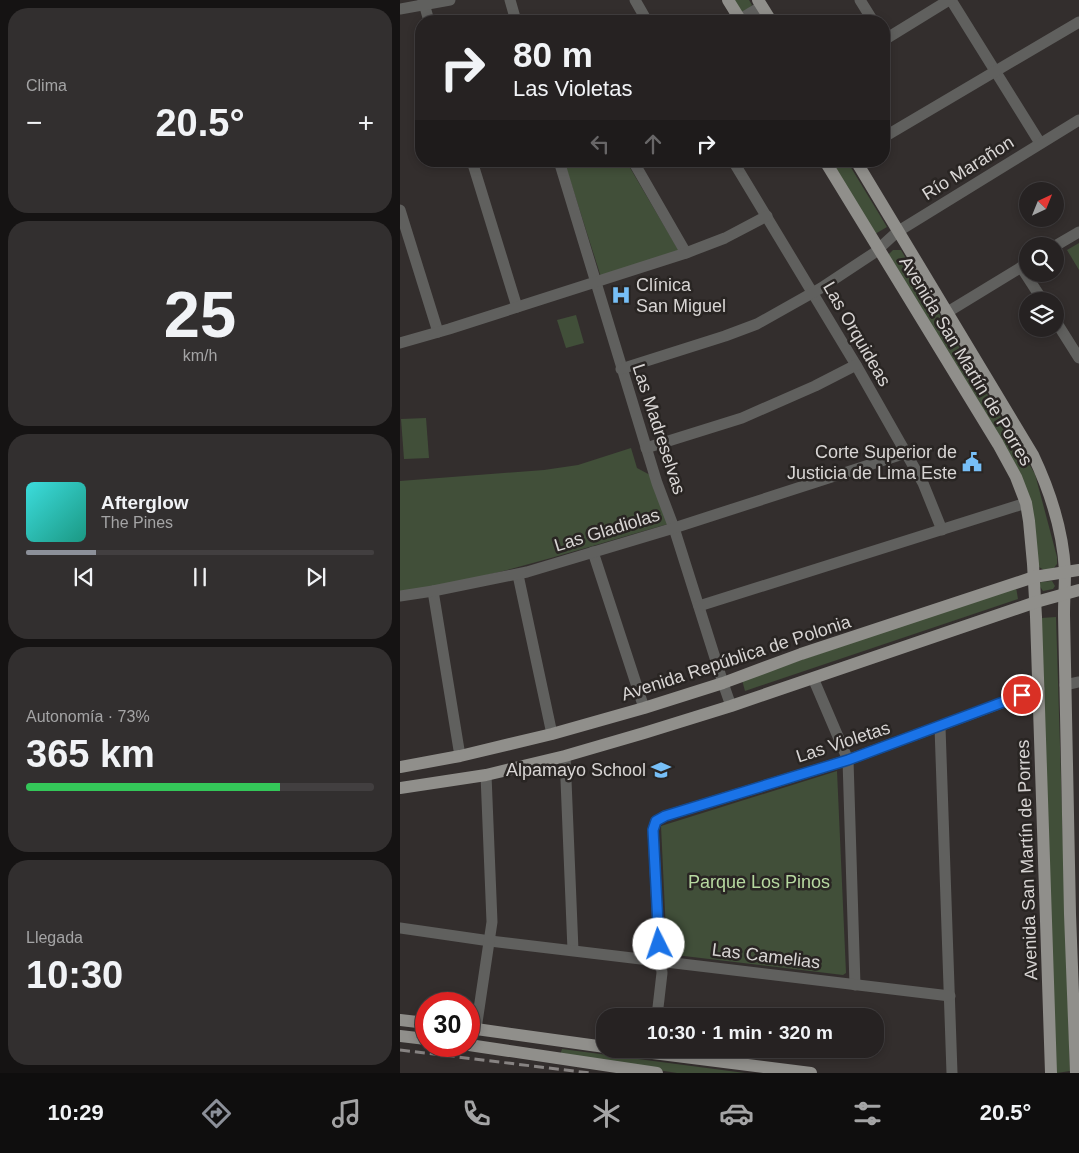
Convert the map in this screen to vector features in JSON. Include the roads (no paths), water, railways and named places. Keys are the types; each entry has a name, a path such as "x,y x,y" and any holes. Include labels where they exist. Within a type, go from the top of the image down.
{"main road":[{"path":"728,0 736,15"},
{"path":"760,3 767,15"},
{"name":"Avenida San Martín de Porres","path":"830,167 998,444 1016,477 1026,503 1036,602 1051,1073"},
{"name":"Avenida San Martín de Porres","path":"860,167 1033,455 1052,501 1065,572 1070,914 1076,1073"},
{"name":"Avenida República de Polonia","path":"400,767 460,756 552,734 644,708 1034,577 1079,570"},
{"path":"400,788 486,775 565,756 731,706 1036,602 1079,590"},
{"path":"400,1020 415,1022"},
{"path":"480,1030 596,1046"},
{"path":"400,1036 415,1038"},
{"path":"480,1047 657,1073"},
{"path":"703,1058 810,1073"}],"street":[{"path":"400,9 423,2 450,0"},
{"path":"510,0 514,15"},
{"path":"635,0 644,15"},
{"path":"860,0 870,15"},
{"path":"890,35 950,0 1040,143"},
{"path":"423,2 427,15"},
{"path":"746,15 760,3"},
{"path":"890,133 1079,22"},
{"name":"Río Marañon","path":"621,369 749,327 813,293 879,250 898,232 1079,120"},
{"path":"474,167 517,308"},
{"name":"Las Madreselvas","path":"561,167 621,369 731,706"},
{"path":"636,167 686,252"},
{"name":"Las Orquideas","path":"737,167 856,365 923,483 942,530"},
{"path":"400,210 438,332"},
{"path":"400,342 517,308 686,252 725,238 767,216"},
{"path":"1064,241 1079,232"},
{"path":"946,313 1019,268"},
{"path":"1064,334 1079,358"},
{"path":"646,448 742,418 816,386 856,365"},
{"name":"Las Gladiolas","path":"400,596 433,592 518,574 674,528 906,453"},
{"path":"699,606 1026,503"},
{"path":"593,552 644,708"},
{"path":"518,574 552,734"},
{"path":"433,592 460,756"},
{"path":"813,678 848,760 855,985"},
{"path":"1066,685 1079,682"},
{"name":"Las Violetas","path":"660,961 653,830 656,821 665,816 848,760 940,727 1039,688"},
{"path":"940,727 952,1073"},
{"path":"565,756 573,950"},
{"path":"480,992 492,922 486,775"},
{"name":"Las Camelias","path":"400,928 490,941 950,996"},
{"path":"658,1008 662,973 660,961"}],"railway":[{"path":"400,1050 590,1073"}],"place":[{"name":"Clínica San Miguel","path":"621,295"},
{"name":"Corte Superior de Justicia de Lima Este","path":"972,462"},
{"name":"Alpamayo School","path":"661,770"}],"park label":[{"name":"Parque Los Pinos","path":"759,882"}]}
